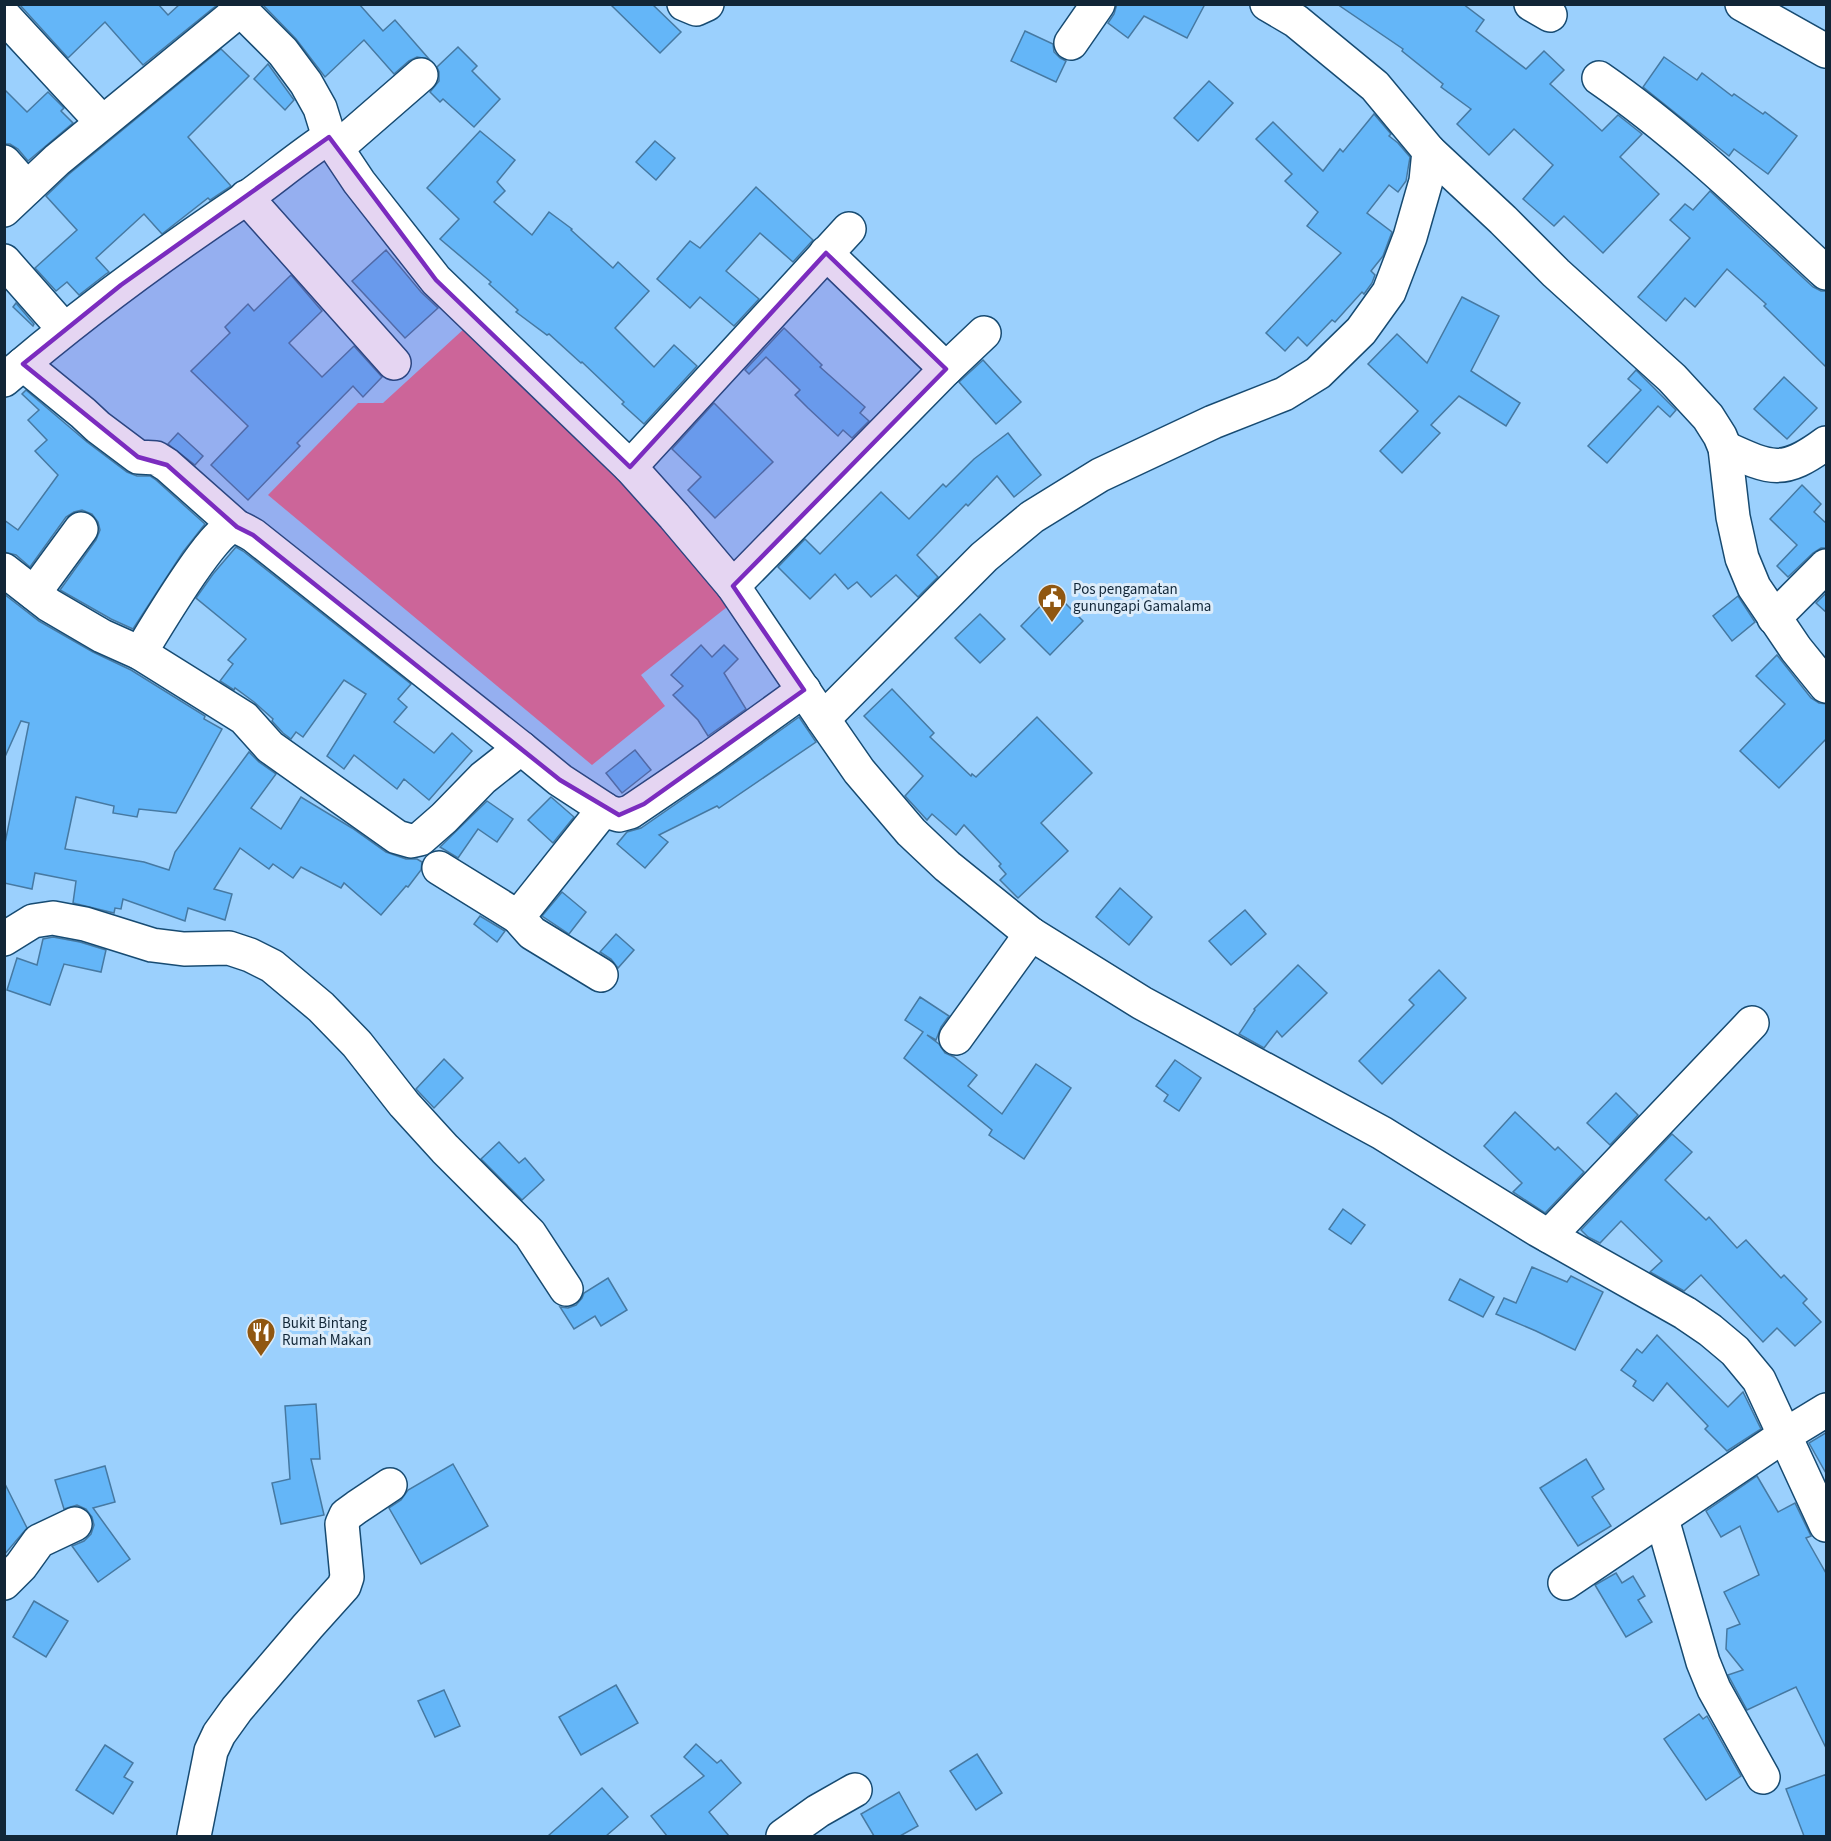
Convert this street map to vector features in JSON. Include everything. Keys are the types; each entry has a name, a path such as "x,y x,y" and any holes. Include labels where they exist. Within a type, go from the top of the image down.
{"street":[{"path":"684,4 696,9 707,4"},
{"path":"1071,44 1098,4"},
{"path":"1267,4 1296,21 1375,86 1429,151 1556,273 1672,378 1708,417 1725,448 1733,517 1742,558 1754,587 1774,618 1827,686"},
{"path":"1743,4 1827,51"},
{"path":"4,162 16,199 102,122 246,9 306,82 320,108 333,142 359,182 436,280 630,467 733,586 859,771 911,832 947,866 1031,934 1142,1003 1382,1133 1549,1236 1685,1313 1710,1330 1735,1351 1759,1380 1827,1525"},
{"path":"4,16 102,122"},
{"path":"421,75 333,142 304,154 121,285 64,329 14,372 83,412 98,427 138,457 156,458 167,465 237,527 254,535 560,780 609,812 619,815 630,812 804,690"},
{"path":"1599,78 1647,113 1827,273"},
{"path":"823,719 984,556 1032,517 1101,475 1213,422 1284,394 1318,374 1361,331 1389,292 1410,237 1426,182 1429,151"},
{"path":"246,197 394,363"},
{"path":"630,467 849,229"},
{"path":"826,253 946,369"},
{"path":"4,261 64,329"},
{"path":"733,586 984,333"},
{"path":"1725,448 1754,461 1781,466 1811,454 1827,443"},
{"path":"140,653 172,599 194,568 224,531 230,527 237,527"},
{"path":"34,593 81,529"},
{"path":"1774,618 1827,566"},
{"path":"4,570 49,605 102,636 140,653 244,718 270,747 397,837 411,841 420,839 483,778 521,748"},
{"path":"518,917 604,809"},
{"path":"439,868 518,917 532,933 601,975"},
{"path":"4,939 33,921 53,918 96,927 152,945 184,949 229,948 272,966 321,1007 357,1044 404,1104 438,1142 530,1234 566,1288"},
{"path":"956,1038 1031,934"},
{"path":"1549,1236 1752,1023"},
{"path":"1565,1583 1785,1435 1827,1410"},
{"path":"194,1836 211,1751 219,1734 344,1586 347,1577 342,1524 346,1515 390,1485"},
{"path":"1662,1519 1703,1662 1714,1689 1763,1776"},
{"path":"4,1583 21,1566 39,1541 75,1524"},
{"path":"783,1836 818,1811 855,1790"}],"highlighted area":[{"path":"329,137 436,280 630,467 826,253 946,369 733,586 804,690 644,804 619,815 560,780 253,535 237,527 167,465 138,457 23,364 121,285"}],"shaded area":[{"path":"477,317 662,515 727,607 641,675 665,706 592,765 268,495 358,403 383,403"}],"building":[{"path":"19,4 158,4 168,15 180,4 217,5 143,65 105,22 68,58"},
{"path":"262,4 359,4 383,31 395,20 429,59 417,57 394,74 364,40 325,77 296,39"},
{"path":"610,4 652,4 681,32 660,53"},
{"path":"1117,4 1205,4 1187,38 1144,16 1128,38 1108,23"},
{"path":"1337,4 1463,4 1484,20 1476,31 1526,69 1544,51 1564,70 1550,84 1602,131 1618,115 1642,134 1620,157 1659,194 1603,253 1564,216 1554,226 1523,199 1553,165 1514,129 1489,155 1457,124 1471,109 1441,87 1443,84 1402,51 1403,49"},
{"path":"1025,31 1053,44 1054,52 1066,61 1056,82 1011,61"},
{"path":"458,47 477,66 472,71 500,99 474,127 443,99 440,102 430,92 439,81 437,67"},
{"path":"221,49 249,76 188,137 231,186 210,200 208,198 162,234 144,214 96,258 109,272 79,295 67,282 56,291 35,268 77,230 46,196 69,174"},
{"path":"1664,57 1697,80 1702,73 1732,96 1734,94 1763,114 1765,112 1797,136 1768,174 1734,149 1729,156 1643,87"},
{"path":"268,64 294,100 285,110 254,79"},
{"path":"1209,81 1233,103 1198,141 1174,118"},
{"path":"4,89 27,112 48,92 64,108 61,111 73,123 28,161 18,149 10,144 4,144"},
{"path":"1374,114 1391,134 1389,136 1410,157 1406,181 1398,192 1389,185 1367,213 1392,232 1383,256 1371,271 1375,275 1364,294 1362,292 1335,322 1332,320 1307,346 1298,337 1285,351 1266,333 1341,253 1307,226 1318,212 1285,181 1292,174 1256,139 1273,122 1323,171 1340,149 1343,152"},
{"path":"480,131 515,160 497,182 505,191 494,202 532,235 549,212 572,229 613,268 618,262 649,291 615,328 654,367 674,345 697,366 644,424 582,362 549,334 547,335 516,312 518,310 489,284 491,282 440,239 459,219 427,188"},
{"path":"655,141 675,158 656,180 636,162"},
{"path":"756,187 813,240 793,262 760,233 726,271 759,299 734,326 700,297 690,308 657,279 690,241 700,248"},
{"path":"1710,191 1813,287 1827,291 1827,368 1764,306 1766,304 1727,269 1695,307 1685,298 1666,321 1638,297 1690,238 1670,220 1685,204 1693,210"},
{"path":"386,250 421,292 438,308 405,338 352,281"},
{"path":"291,275 322,311 289,343 322,377 354,346 382,377 363,397 353,386 297,443 300,446 248,500 211,465 248,426 191,371 230,333 225,327 248,304 254,311"},
{"path":"1462,297 1499,316 1471,371 1520,403 1506,426 1459,396 1431,425 1440,433 1402,473 1380,451 1418,411 1368,364 1397,334 1427,363"},
{"path":"16,303 34,324 33,326 13,307"},
{"path":"784,328 822,365 820,367 865,407 860,413 869,421 852,438 843,430 838,436 808,408 795,395 800,390 766,357 749,374 745,370"},
{"path":"983,360 1021,402 996,424 959,382"},
{"path":"1636,370 1676,410 1670,417 1658,406 1607,463 1588,446 1641,390 1628,379"},
{"path":"1784,377 1817,408 1787,439 1754,409"},
{"path":"26,390 87,442 127,472 137,476 150,476 156,480 205,524 183,552 133,629 60,590 96,540 100,530 92,514 82,510 66,517 30,567 16,555 4,552 4,520 18,530 58,475 35,451 47,440 28,420 39,410 22,394"},
{"path":"714,403 773,462 715,518 688,490 701,477 672,449"},
{"path":"178,433 203,456 195,465 168,444"},
{"path":"1008,433 1041,475 1014,497 997,476 968,506 966,504 917,555 938,577 918,597 896,575 871,597 857,582 848,589 835,574 810,599 778,567 805,539 820,554 881,492 909,519 943,484 946,487 974,459"},
{"path":"1802,485 1821,504 1814,512 1827,524 1827,548 1821,548 1813,553 1788,577 1777,566 1797,545 1770,519"},
{"path":"236,547 411,684 398,699 407,707 394,722 434,753 452,733 472,751 429,800 404,779 397,789 354,755 344,769 327,756 366,694 344,680 303,737 296,732 291,739 254,702 235,688 234,690 220,681 233,664 228,660 246,639 196,598"},
{"name":"Pos pengamatan gunungapi Gamalama","path":"1054,592 1083,621 1050,655 1021,626"},
{"path":"1827,592 1827,613 1816,603"},
{"path":"4,594 39,621 93,652 131,670 222,729 176,813 139,809 137,817 113,813 114,806 76,797 65,849 144,862 169,870 175,852 249,752 276,774 251,808 281,829 301,797 386,852 422,862 421,870 381,915 344,883 341,888 301,867 293,878 273,864 269,869 240,848 214,889 232,894 225,920 188,908 185,921 123,899 121,909 115,908 114,913 73,903 76,881 35,873 32,889 4,883 4,848 29,723 21,721 4,759"},
{"path":"1738,596 1755,622 1732,641 1713,616"},
{"path":"980,614 1005,639 980,663 955,638"},
{"path":"701,645 712,657 724,645 738,659 724,673 746,709 708,736 698,720 673,695 683,686 671,675"},
{"path":"1777,655 1811,698 1819,703 1827,704 1827,738 1779,788 1740,751 1785,704 1756,676"},
{"path":"892,689 934,733 930,737 971,776 972,774 976,777 1037,717 1092,773 1041,823 1068,851 1018,898 1000,880 1006,874 999,866 1001,864 964,825 956,835 932,814 927,820 905,796 923,776 864,716"},
{"path":"799,717 816,742 719,808 717,806 659,835 668,842 645,868 617,844 627,832 641,828"},
{"path":"635,750 651,770 622,793 606,773"},
{"path":"551,797 574,817 553,843 528,820"},
{"path":"487,801 513,819 497,842 478,829 458,858 440,847"},
{"path":"1120,888 1152,917 1129,945 1096,917"},
{"path":"562,892 586,912 569,934 542,916"},
{"path":"1245,910 1266,934 1231,965 1209,941"},
{"path":"480,916 505,931 497,942 474,924"},
{"path":"616,934 634,950 618,968 611,959 600,952"},
{"path":"53,937 106,950 101,972 64,964 50,1005 7,990 17,958 37,965 43,939"},
{"path":"1298,965 1327,993 1282,1037 1277,1031 1264,1048 1239,1034 1254,1009"},
{"path":"1439,970 1466,998 1382,1084 1359,1061 1414,1005 1409,1000"},
{"path":"920,997 949,1016 936,1040 927,1035 939,1044 945,1053 954,1057 977,1075 968,1086 1002,1114 1036,1064 1071,1088 1024,1159 989,1135 992,1130 904,1058 923,1032 905,1020"},
{"path":"444,1059 463,1078 434,1108 416,1089"},
{"path":"1175,1060 1201,1078 1179,1111 1164,1101 1168,1095 1156,1086"},
{"path":"1616,1093 1638,1115 1610,1145 1587,1123"},
{"path":"1515,1112 1555,1150 1558,1147 1584,1172 1545,1213 1513,1192 1522,1183 1484,1146"},
{"path":"1672,1134 1692,1152 1665,1180 1706,1220 1709,1217 1737,1248 1746,1240 1781,1278 1784,1275 1807,1299 1803,1303 1821,1322 1795,1346 1777,1328 1763,1342 1701,1275 1684,1291 1650,1272 1662,1261 1621,1221 1600,1243 1588,1237 1581,1230"},
{"path":"499,1142 519,1163 525,1158 544,1180 522,1200 481,1159"},
{"path":"1343,1209 1365,1225 1351,1244 1329,1229"},
{"path":"1532,1267 1567,1282 1571,1276 1603,1292 1575,1350 1496,1314 1504,1298 1516,1303"},
{"path":"608,1278 627,1310 601,1326 595,1316 574,1329 560,1307 568,1308 576,1305 584,1293"},
{"path":"1460,1279 1494,1297 1483,1317 1449,1300"},
{"path":"1657,1335 1728,1407 1743,1392 1761,1429 1727,1451 1705,1429 1708,1426 1667,1383 1653,1401 1633,1386 1636,1381 1621,1370 1637,1349 1642,1353"},
{"path":"316,1404 320,1459 311,1459 324,1515 281,1524 272,1483 290,1479 285,1406"},
{"path":"1827,1432 1827,1475 1809,1443"},
{"path":"1586,1459 1604,1489 1592,1497 1611,1526 1578,1546 1540,1488"},
{"path":"453,1464 488,1526 421,1564 389,1508 401,1500 408,1490"},
{"path":"105,1466 115,1502 93,1508 130,1559 98,1582 72,1546 84,1541 91,1534 94,1525 92,1517 86,1509 77,1505 64,1509 55,1480"},
{"path":"1757,1476 1778,1512 1795,1503 1811,1536 1806,1538 1827,1575 1827,1750 1796,1687 1747,1710 1728,1675 1743,1670 1726,1649 1727,1629 1740,1624 1724,1592 1759,1575 1740,1526 1721,1537 1706,1511"},
{"path":"4,1482 27,1528 4,1555"},
{"path":"1616,1573 1622,1583 1633,1576 1645,1596 1638,1600 1652,1622 1626,1637 1595,1585"},
{"path":"34,1601 68,1621 46,1657 13,1637"},
{"path":"616,1685 638,1723 581,1755 559,1717"},
{"path":"444,1690 460,1726 435,1737 418,1701"},
{"path":"1699,1714 1703,1719 1707,1716 1741,1776 1706,1800 1664,1739"},
{"path":"696,1744 717,1763 721,1760 741,1783 709,1812 729,1836 667,1836 651,1816 704,1776 684,1757"},
{"path":"105,1745 133,1763 124,1777 133,1782 113,1814 76,1790"},
{"path":"977,1754 1002,1793 976,1810 950,1771"},
{"path":"1827,1774 1827,1836 1804,1836 1786,1789"},
{"path":"602,1788 628,1817 606,1836 548,1836"},
{"path":"899,1792 918,1826 900,1836 874,1836 861,1814"}],"place":[{"name":"Pos pengamatan gunungapi Gamalama","path":"1052,624"},
{"name":"Bukit Bintang Rumah Makan","path":"261,1358"}]}
